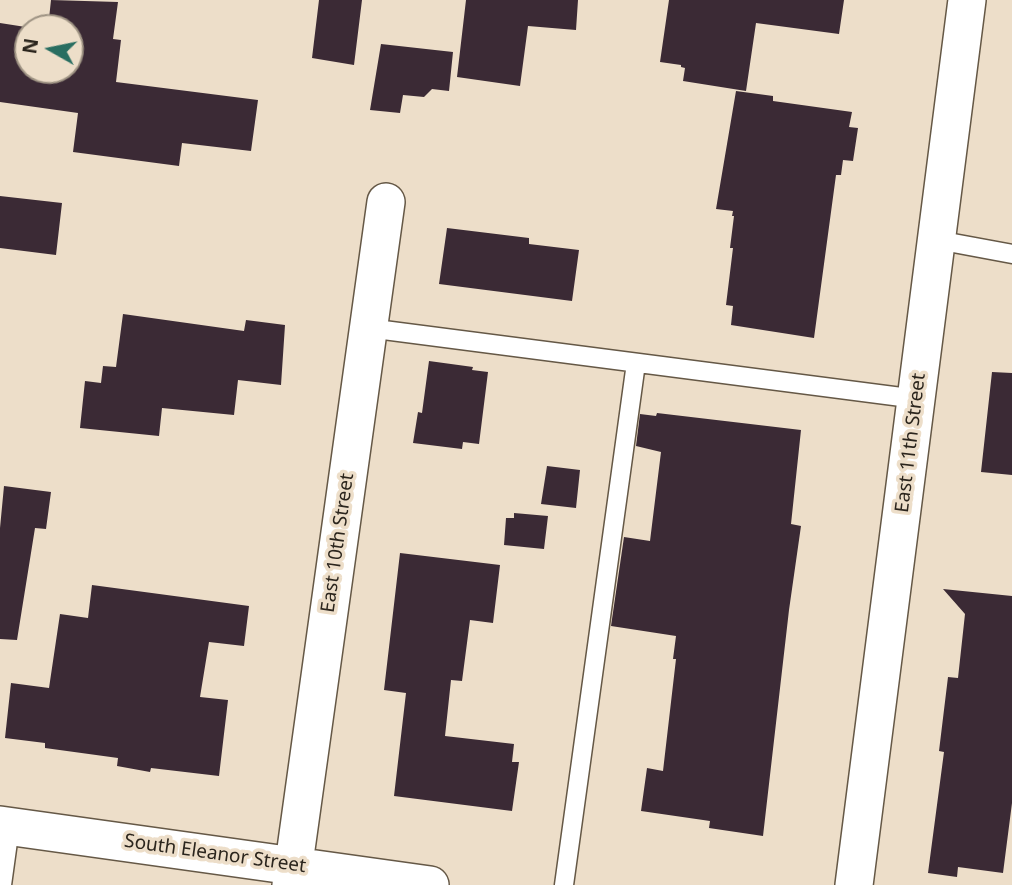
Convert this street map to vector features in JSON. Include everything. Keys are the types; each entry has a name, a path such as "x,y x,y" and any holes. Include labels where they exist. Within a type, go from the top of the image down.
{"street":[{"name":"East 11th Street","path":"854,885 967,0"},
{"name":"East 10th Street","path":"292,875 386,202"},
{"name":"South Eleanor Street","path":"5,826 292,875 430,885"}],"lane":[{"path":"937,240 1012,254"},
{"path":"368,328 916,399"},
{"path":"564,885 636,363"},
{"path":"2,885 5,826"}],"building":[{"path":"51,0 118,2 113,39 121,40 116,82 258,100 251,151 182,143 179,166 73,152 78,113 0,102 0,23 14,25 14,84 84,84 84,14 50,14"},
{"path":"319,0 362,0 354,65 312,58"},
{"path":"466,0 578,0 576,30 528,26 520,86 457,77"},
{"path":"669,0 844,0 839,34 756,23 746,91 683,81 685,68 660,62"},
{"path":"381,44 453,52 449,91 432,89 424,97 403,95 400,113 370,110"},
{"path":"736,91 773,96 773,101 852,112 849,127 858,128 853,161 843,160 841,175 836,175 814,338 731,325 733,306 726,305 734,216 733,211 716,209"},
{"path":"0,196 62,203 56,255 0,248"},
{"path":"447,228 529,238 529,244 579,250 572,301 439,284"},
{"path":"123,314 244,331 246,320 285,325 281,385 238,380 234,415 162,408 159,436 80,428 85,381 101,383 103,366 116,367"},
{"path":"429,361 473,367 472,370 488,372 479,444 463,442 462,449 413,443 418,412 422,413"},
{"path":"992,372 1012,373 1012,475 981,472"},
{"path":"657,413 801,430 791,524 801,526 763,836 709,828 710,821 641,811 647,768 663,771 676,659 673,659 676,636 611,626 624,537 650,541 661,452 636,446 640,414 656,416"},
{"path":"547,466 580,470 576,508 541,504"},
{"path":"4,486 51,492 46,529 35,528 17,640 0,639 0,528"},
{"path":"514,513 548,516 544,549 504,545 506,518 514,518"},
{"path":"400,553 500,565 493,623 470,620 462,681 451,680 445,736 514,744 512,762 519,762 512,811 394,796 406,693 384,690"},
{"path":"92,585 249,606 244,646 209,642 200,697 228,700 219,776 151,768 150,772 117,766 118,758 45,748 45,743 5,738 11,683 49,688 60,614 88,618"},
{"path":"943,589 1012,596 1012,803 1003,873 958,867 957,877 928,873 944,752 939,751 948,677 958,678 965,614"}]}
